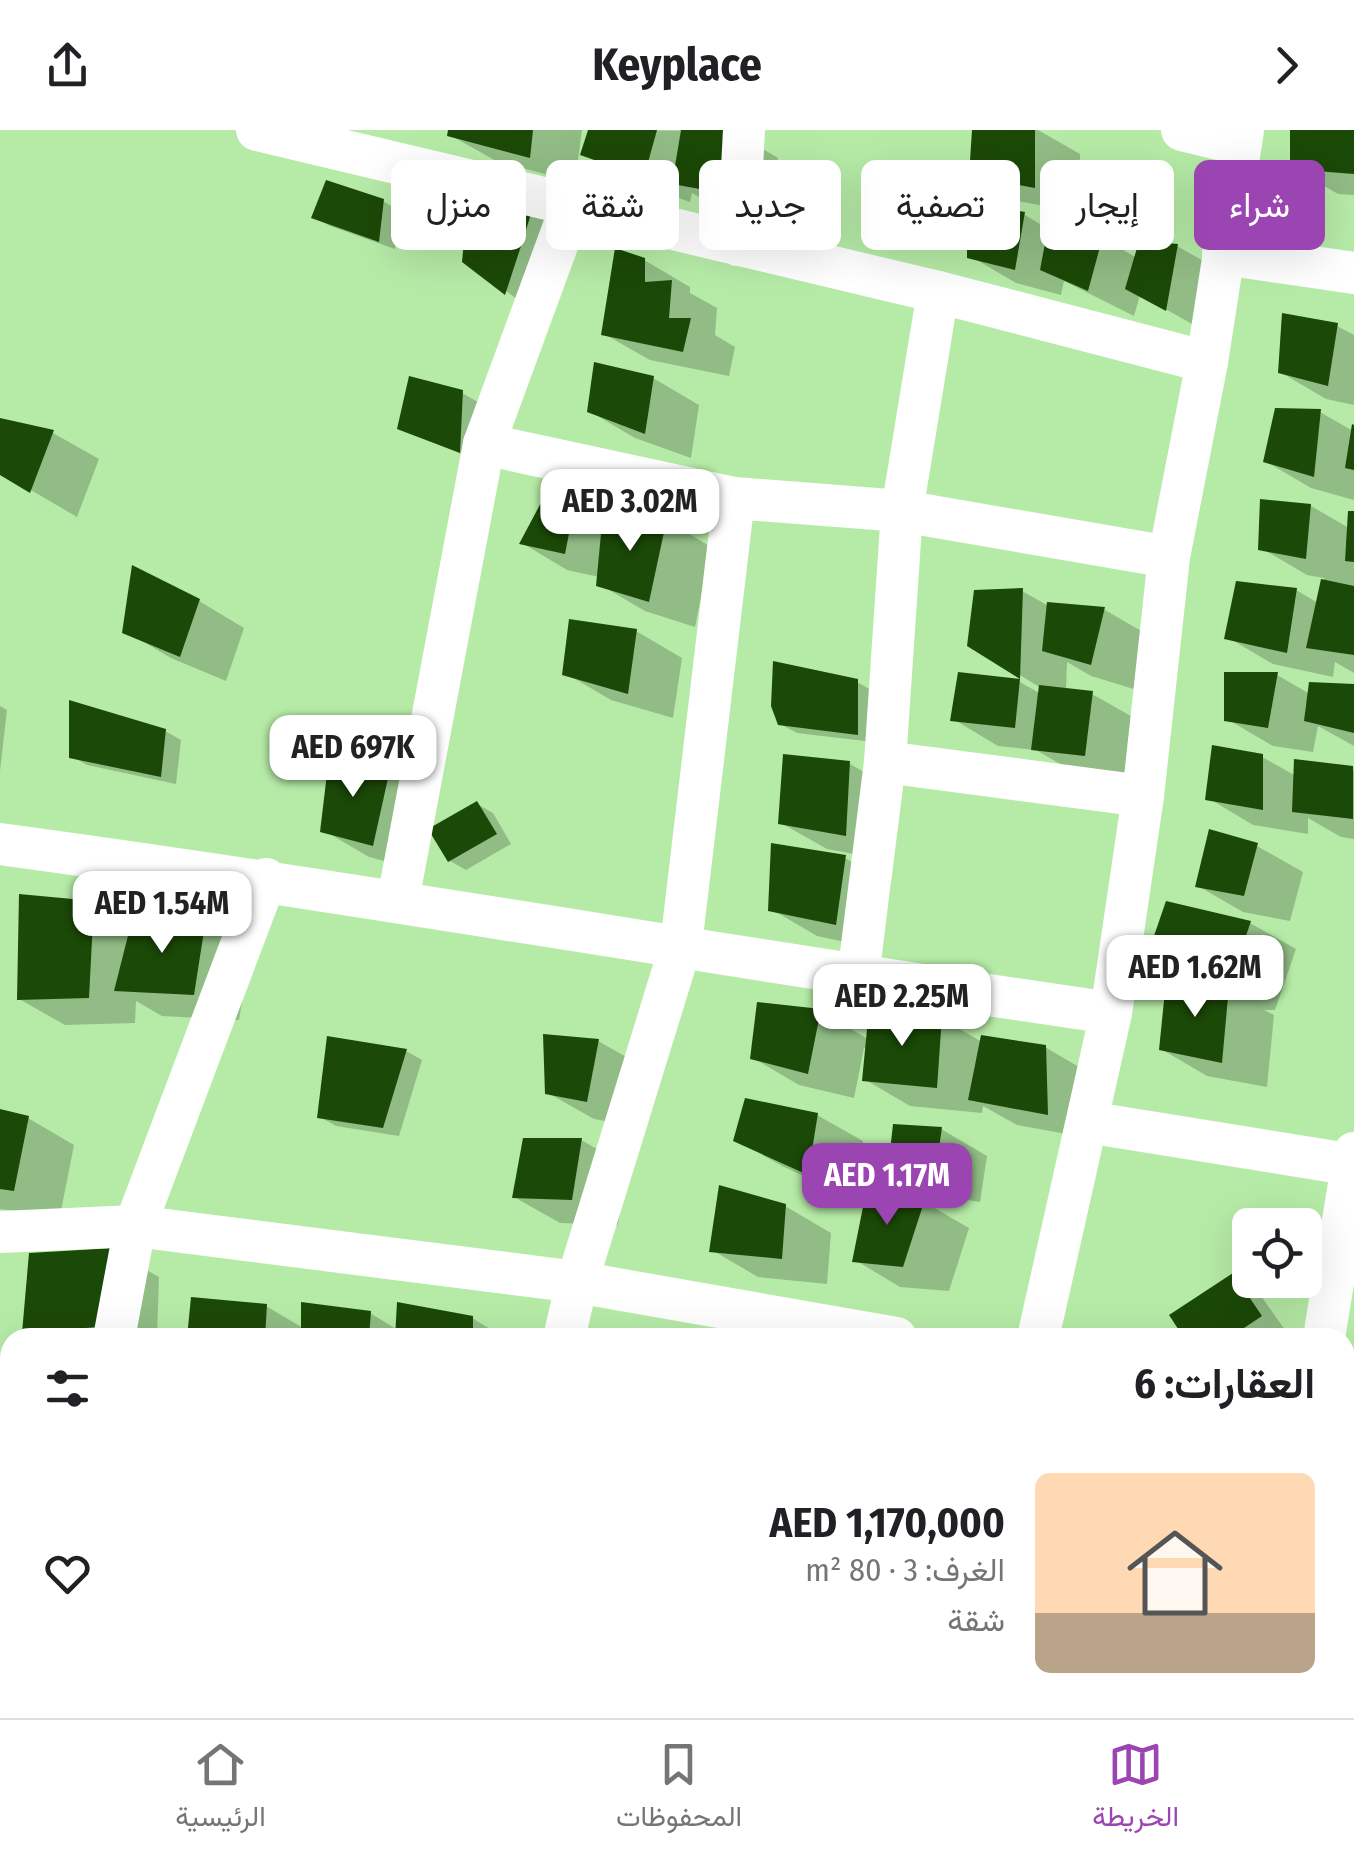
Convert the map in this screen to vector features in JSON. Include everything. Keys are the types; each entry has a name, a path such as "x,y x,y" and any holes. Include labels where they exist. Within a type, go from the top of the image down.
{"street":[{"path":"257,130 546,200"},
{"path":"742,160 744,130"},
{"path":"1040,1328 1111,1013 1143,796 1169,557 1208,362 1241,137 1182,130"},
{"path":"398,900 484,444 555,250"},
{"path":"755,250 938,292 1208,362"},
{"path":"1223,254 1354,273"},
{"path":"858,976 885,762 902,511 938,292"},
{"path":"484,444 734,498 902,511 1169,557"},
{"path":"566,1328 681,945 734,498"},
{"path":"885,762 1143,796"},
{"path":"0,844 398,900 858,976 1111,1013"},
{"path":"116,1328 135,1226 266,880"},
{"path":"1087,1122 1353,1161 1326,1328"},
{"path":"0,1232 135,1226 577,1282 839,1328"}],"building":[{"path":"448,130 533,130 530,158 447,136"},
{"path":"588,130 657,130 649,160 595,160 580,155"},
{"path":"681,130 733,130 731,160 699,160 699,189 679,185 676,160"},
{"path":"972,130 1035,130 1035,188 1020,185 1020,160 970,160"},
{"path":"1290,130 1354,130 1354,174 1325,172 1325,160 1290,160"},
{"path":"326,180 384,199 379,242 311,218"},
{"path":"536,198 526,229 526,201"},
{"path":"1020,211 1025,212 1020,241"},
{"path":"1174,244 1178,244 1166,311 1125,289 1136,250 1174,250"},
{"path":"463,250 519,250 505,295 462,262"},
{"path":"615,250 645,258 645,282 672,280 669,318 691,318 683,352 601,335"},
{"path":"967,250 1018,250 1015,270 967,258"},
{"path":"1044,250 1099,250 1088,291 1040,270"},
{"path":"1282,313 1338,323 1328,386 1278,373"},
{"path":"594,362 654,376 645,434 587,412"},
{"path":"409,376 463,390 460,453 397,429"},
{"path":"1275,408 1321,409 1314,477 1263,462"},
{"path":"0,418 54,430 30,493 0,475"},
{"path":"1354,425 1354,470 1345,468"},
{"path":"543,499 574,508 565,554 519,544"},
{"path":"1260,499 1311,504 1306,559 1258,550"},
{"path":"1348,511 1354,511 1354,562 1345,561"},
{"path":"603,513 667,518 649,602 596,586"},
{"path":"132,565 200,599 180,657 122,633"},
{"path":"1321,579 1354,586 1354,655 1306,648"},
{"path":"1236,581 1297,588 1287,653 1224,639"},
{"path":"1023,588 1020,679 967,646 974,590"},
{"path":"1047,602 1105,607 1091,665 1042,651"},
{"path":"569,619 637,629 628,694 562,675"},
{"path":"773,661 858,679 858,735 778,725 771,706"},
{"path":"958,672 1020,679 1015,728 950,721"},
{"path":"1224,672 1278,672 1268,728 1224,721"},
{"path":"1309,682 1354,684 1354,733 1304,721"},
{"path":"1039,685 1093,691 1085,756 1031,750"},
{"path":"69,700 166,729 161,777 69,758"},
{"path":"1212,745 1263,754 1263,810 1205,800"},
{"path":"783,754 850,761 846,836 778,824"},
{"path":"329,757 390,769 373,846 320,832"},
{"path":"1294,759 1353,766 1353,819 1292,812"},
{"path":"477,801 497,834 448,862 428,829"},
{"path":"1209,829 1258,843 1244,896 1195,887"},
{"path":"771,843 846,855 836,925 768,911"},
{"path":"19,894 94,901 89,998 17,1000"},
{"path":"1166,901 1251,921 1229,986 1146,959"},
{"path":"133,916 206,918 194,995 114,991"},
{"path":"1166,981 1229,986 1222,1063 1159,1050"},
{"path":"757,1002 821,1009 808,1074 750,1059"},
{"path":"869,1009 942,1016 937,1088 862,1081"},
{"path":"543,1034 599,1039 587,1102 545,1094"},
{"path":"981,1035 1046,1045 1048,1115 968,1100"},
{"path":"327,1036 407,1049 383,1128 317,1118"},
{"path":"745,1098 818,1113 808,1175 733,1141"},
{"path":"0,1109 29,1116 14,1191 0,1189"},
{"path":"893,1124 942,1127 935,1177 888,1170"},
{"path":"523,1138 582,1138 572,1200 512,1198"},
{"path":"719,1185 786,1204 782,1259 709,1252"},
{"path":"867,1187 925,1199 903,1267 852,1262"},
{"path":"114,1248 111,1326 22,1328 29,1253"},
{"path":"1232,1274 1232,1298 1250,1298 1262,1316 1244,1328 1177,1328 1169,1315"},
{"path":"191,1297 267,1304 266,1328 188,1328"},
{"path":"301,1302 371,1311 370,1328 301,1328"},
{"path":"397,1302 473,1316 473,1328 396,1328"}]}
